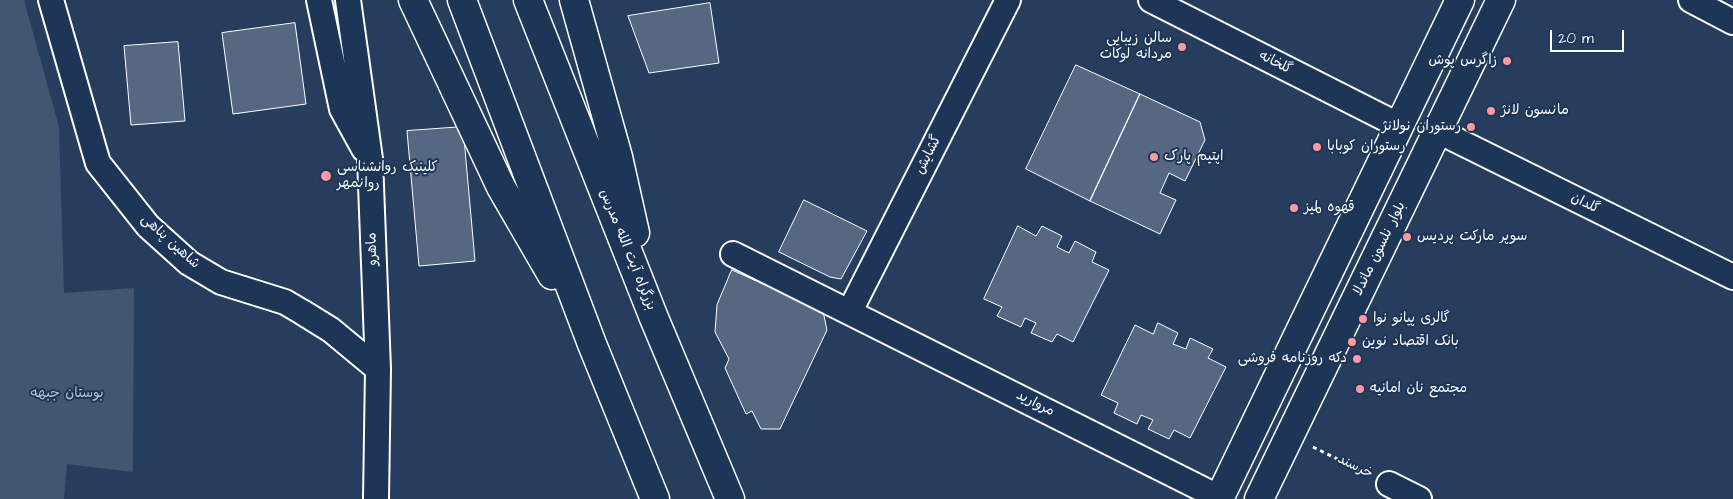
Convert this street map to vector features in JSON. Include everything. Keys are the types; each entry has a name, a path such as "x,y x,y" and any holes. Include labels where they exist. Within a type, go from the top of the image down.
{"main road":[{"path":"413,0 501,187 592,344"},
{"path":"462,0 592,344 655,499"},
{"name":"بزرگراه آیت الله مدرس","path":"528,0 654,318 730,499"},
{"path":"574,0 618,156 654,318"},
{"path":"1219,498 1460,0"},
{"name":"بلوار نلسون ماندلا","path":"1259,499 1501,0"}],"street":[{"name":"شاهین پناهی","path":"50,0 87,132 98,163 148,226 189,263 221,282 294,307 331,330 378,369"},
{"path":"319,0 342,109 370,159"},
{"name":"ماهرو","path":"348,0 370,159 378,369 376,499"},
{"name":"گشایش","path":"850,311 1008,0"},
{"name":"گلخانه","path":"1151,0 1400,126"},
{"path":"1691,0 1733,22"},
{"name":"گلدان","path":"1438,131 1733,277"},
{"name":"مروارید","path":"733,254 850,311 1219,498"},
{"name":"خرسند","path":"1389,484 1419,499"}],"path":[{"name":"خرسند","path":"1290,436 1389,484"}],"green space":[{"name":"بوستان جبهه","path":"0,0 24,0 59,127 64,293 134,288 133,472 67,464 64,499 0,499"}],"building":[{"path":"710,3 719,63 649,73 628,16"},
{"path":"295,23 306,104 233,114 222,33"},
{"path":"178,42 185,121 131,125 124,46"},
{"path":"1076,65 1140,94 1090,201 1026,169"},
{"name":"اپتیم پارک","path":"1140,94 1200,122 1205,140 1185,181 1169,173 1160,193 1176,200 1160,234 1090,201"},
{"path":"463,127 475,261 419,266 407,131"},
{"path":"804,200 867,231 841,279 830,277 779,252"},
{"path":"1018,226 1036,236 1042,226 1062,236 1057,247 1069,253 1075,241 1096,252 1092,262 1109,270 1073,342 1057,334 1052,342 1031,333 1036,323 1025,318 1021,327 997,316 1002,307 984,299"},
{"path":"732,270 823,311 827,330 780,429 761,429 752,411 746,414 725,368 729,359 715,332 717,305"},
{"path":"1158,323 1178,333 1173,344 1186,349 1190,338 1213,349 1208,358 1226,367 1190,438 1174,430 1169,439 1148,429 1153,420 1141,415 1137,424 1114,413 1118,403 1101,395 1135,325 1153,334"}],"place":[{"name":"سالن زیبایی مردانه لوکات","path":"1182,47"},
{"name":"زاگرس پوش","path":"1507,61"},
{"name":"مانسون لانژ","path":"1491,111"},
{"name":"رستوران نولانژ","path":"1471,127"},
{"name":"رستوران کوبابا","path":"1317,147"},
{"name":"اپتیم پارک","path":"1154,157"},
{"name":"کلینیک روانشناسی روانمهر","path":"326,176"},
{"name":"قهوه لمیز","path":"1294,208"},
{"name":"سوپر مارکت پردیس","path":"1407,237"},
{"name":"گالری پیانو نوا","path":"1363,319"},
{"name":"بانک اقتصاد نوین","path":"1352,342"},
{"name":"دکه روزنامه فروشی","path":"1357,359"},
{"name":"مجتمع نان امانیه","path":"1360,389"}]}
